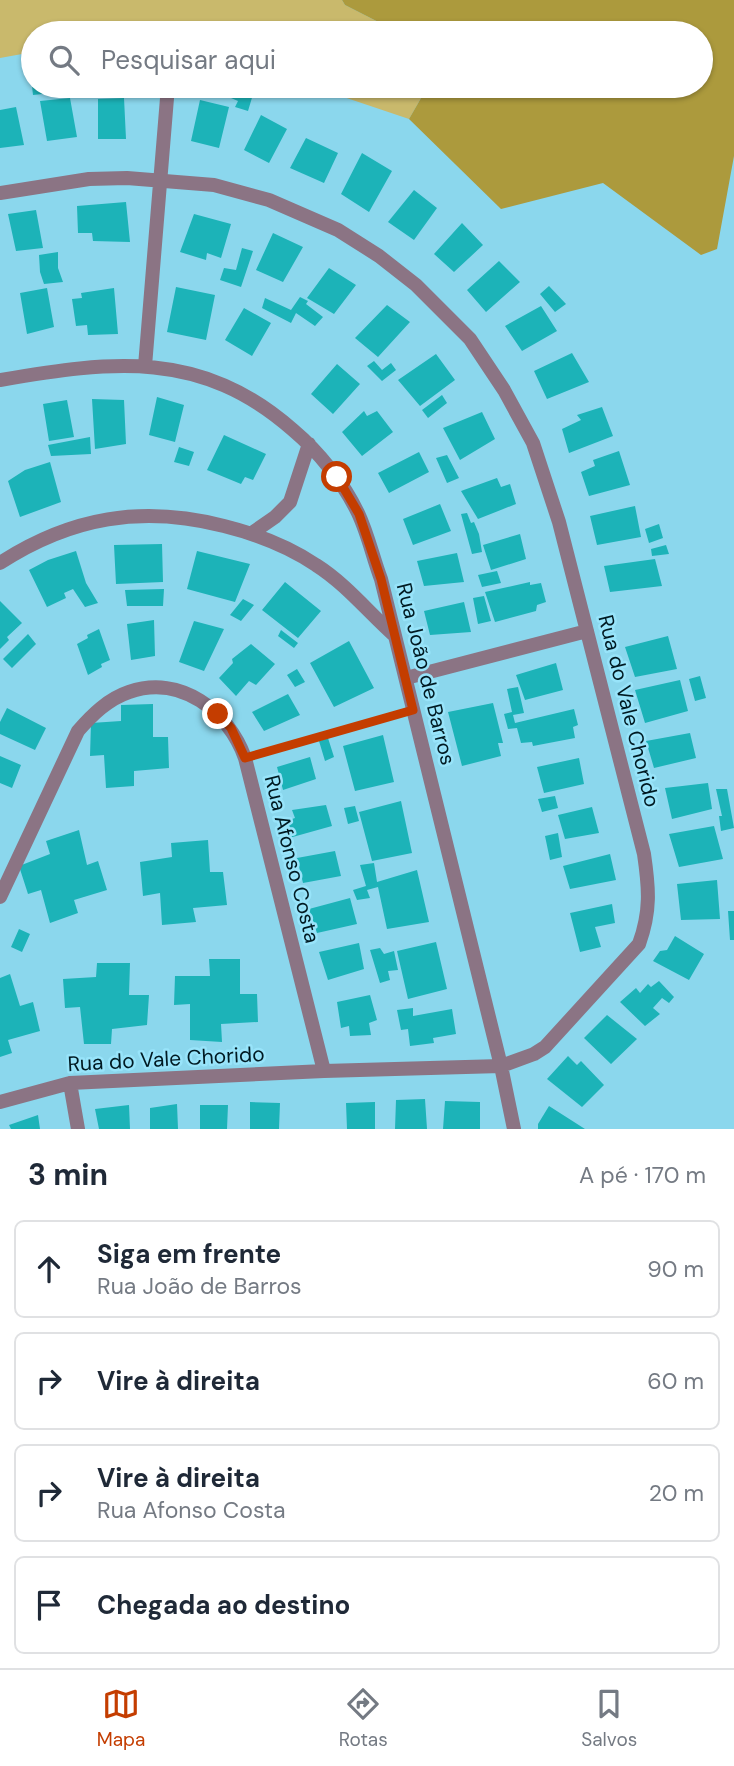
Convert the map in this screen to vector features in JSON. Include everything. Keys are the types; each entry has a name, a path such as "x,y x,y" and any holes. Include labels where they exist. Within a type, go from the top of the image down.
{"street":[{"path":"145,366 167,98"},
{"name":"Rua do Vale Chorido","path":"0,193 89,179 160,180 214,185 270,200 338,230 379,256 416,285 470,339 504,390 533,443 559,522 645,854 649,893 647,923 639,944 545,1047 502,1066 70,1083 0,1101"},
{"name":"Rua João de Barros","path":"0,380 92,367 145,366 205,377 238,390 272,412 309,444 337,477 359,514 381,579 502,1066 514,1129"},
{"path":"252,533 275,517 290,502 309,444"},
{"path":"0,563 39,540 77,525 120,516 160,515 199,519 252,533 316,565 343,586 396,638"},
{"path":"406,678 587,631"},
{"name":"Rua Afonso Costa","path":"0,897 78,732 92,714 130,691 155,688 181,691 201,700 231,728 245,758 324,1071"},
{"path":"70,1083 78,1129"}],"path":[{"path":"245,758 413,710"}],"shaded area":[{"path":"0,0 342,0 345,5 376,21 21,21 21,54 0,58"},
{"path":"342,0 734,0 734,156 717,249 701,255 603,183 501,209 409,119 421,98 713,98 713,21 376,21 345,5"},
{"path":"347,98 421,98 409,119"}],"building":[{"path":"70,98 77,137 47,141 40,101"},
{"path":"124,98 126,139 98,139 98,99"},
{"path":"231,98 252,98 248,111 235,107 238,101"},
{"path":"200,100 229,107 219,148 191,141"},
{"path":"16,107 24,145 0,148 0,110"},
{"path":"261,115 287,129 269,163 244,150"},
{"path":"306,138 338,153 324,183 290,168"},
{"path":"362,153 392,171 369,212 341,194"},
{"path":"414,190 437,208 414,240 388,222"},
{"path":"126,202 130,242 93,241 92,233 78,233 77,206"},
{"path":"36,210 43,248 16,251 8,214"},
{"path":"194,214 231,224 221,258 207,253 206,260 180,252"},
{"path":"462,223 483,245 454,272 434,254"},
{"path":"273,233 303,247 283,282 256,270"},
{"path":"242,248 253,251 241,287 220,280 224,268 236,270"},
{"path":"58,252 58,268 63,282 44,284 39,255"},
{"path":"499,261 520,282 486,312 467,290"},
{"path":"329,268 356,285 334,314 307,298"},
{"path":"549,286 566,304 555,312 540,294"},
{"path":"176,287 215,295 206,340 167,332"},
{"path":"47,288 54,327 27,334 20,293"},
{"path":"114,288 118,334 88,335 87,325 76,326 72,299 82,298 81,293"},
{"path":"300,297 308,301 306,304 323,317 315,326 296,313 291,323 262,308 265,298 291,310"},
{"path":"387,305 410,322 378,357 355,338"},
{"path":"541,306 557,331 522,351 505,326"},
{"path":"244,308 271,323 252,356 225,340"},
{"path":"572,353 589,382 547,399 534,371"},
{"path":"436,354 455,380 420,406 398,380"},
{"path":"374,361 382,370 391,363 396,370 382,381 367,366"},
{"path":"337,364 360,384 333,414 311,394"},
{"path":"442,395 447,403 428,418 422,410"},
{"path":"157,397 184,405 175,442 149,435"},
{"path":"92,399 124,400 126,444 95,449"},
{"path":"67,400 74,437 49,441 43,404"},
{"path":"602,407 613,436 569,453 562,429 581,420 577,415"},
{"path":"364,411 367,416 377,411 393,432 362,456 342,432"},
{"path":"482,412 495,439 460,460 443,428"},
{"path":"224,435 266,454 253,480 245,477 241,484 207,470"},
{"path":"90,437 91,454 51,456 48,445"},
{"path":"179,447 194,452 189,466 174,462"},
{"path":"619,451 630,485 589,496 581,472 595,466 593,460"},
{"path":"419,452 429,472 389,493 378,473"},
{"path":"447,455 459,478 447,483 436,458"},
{"path":"50,462 61,502 20,517 8,481 25,470"},
{"path":"497,478 501,487 510,484 516,504 478,519 461,491"},
{"path":"440,504 451,531 413,545 403,519"},
{"path":"635,506 641,537 597,545 590,516"},
{"path":"467,513 479,534 482,552 472,554 461,514"},
{"path":"659,524 663,538 649,543 645,529"},
{"path":"520,534 526,559 491,570 483,545"},
{"path":"162,544 163,582 116,584 114,545"},
{"path":"666,545 669,554 652,556 651,549"},
{"path":"76,551 86,583 98,603 85,607 73,589 64,593 66,598 47,607 29,570 48,560"},
{"path":"197,551 250,564 235,602 187,589"},
{"path":"457,553 464,582 424,586 417,561"},
{"path":"655,559 662,586 610,592 604,566"},
{"path":"497,571 501,583 482,587 478,575"},
{"path":"285,582 321,611 298,638 262,610"},
{"path":"530,582 530,585 541,583 546,602 537,605 536,611 495,622 485,592"},
{"path":"164,589 163,606 127,606 125,590"},
{"path":"484,596 491,621 478,624 473,598"},
{"path":"243,599 254,605 241,621 230,615"},
{"path":"0,601 22,623 7,637 9,640 0,649"},
{"path":"464,602 471,632 430,635 424,611"},
{"path":"154,620 155,656 131,660 127,624"},
{"path":"194,621 224,629 204,671 179,662"},
{"path":"99,629 110,660 88,675 77,644"},
{"path":"281,630 298,643 294,648 278,636"},
{"path":"28,634 36,644 12,668 3,659"},
{"path":"668,636 677,669 635,677 625,647"},
{"path":"349,641 374,688 334,707 310,663"},
{"path":"251,644 275,664 256,685 249,681 236,696 219,678 233,663 232,659"},
{"path":"556,663 563,690 525,700 516,675"},
{"path":"297,669 305,682 295,687 287,675"},
{"path":"700,676 706,698 695,701 689,679"},
{"path":"680,680 688,711 645,723 635,690"},
{"path":"518,687 524,713 513,715 515,723 574,709 578,725 573,727 575,738 533,746 532,742 521,743 517,728 508,729 504,714 512,712 507,689"},
{"path":"288,694 300,715 264,731 252,712"},
{"path":"493,703 503,743 498,743 501,756 462,766 448,712"},
{"path":"153,704 153,737 168,737 169,768 134,771 134,786 106,788 104,755 90,756 91,723 121,721 121,705"},
{"path":"7,708 46,728 35,750 0,734 0,722"},
{"path":"690,733 696,758 654,768 646,741"},
{"path":"383,735 394,782 355,791 343,746"},
{"path":"328,738 334,757 325,761 319,741"},
{"path":"0,756 21,765 12,788 0,783"},
{"path":"310,757 316,779 283,790 277,767"},
{"path":"579,758 584,784 544,793 537,767"},
{"path":"708,783 712,809 672,819 665,788"},
{"path":"716,789 727,789 734,828 721,831 719,816 722,816"},
{"path":"555,796 558,808 542,812 538,799"},
{"path":"401,801 412,853 372,861 359,812"},
{"path":"326,805 332,826 289,838 286,821 295,818 292,810"},
{"path":"355,806 359,821 348,824 344,808"},
{"path":"592,807 599,833 565,839 558,815"},
{"path":"714,826 723,859 679,867 669,834"},
{"path":"79,830 87,865 98,861 107,890 74,900 78,913 50,923 41,890 28,894 19,866 50,854 46,841"},
{"path":"558,833 562,857 550,860 545,836"},
{"path":"208,840 210,872 223,872 227,905 193,908 196,922 162,925 160,893 143,896 140,862 172,857 171,843"},
{"path":"335,851 341,876 303,883 297,858"},
{"path":"610,854 616,880 570,889 563,866"},
{"path":"374,863 377,882 417,870 429,922 387,929 378,887 367,890 370,898 357,900 353,890 366,886 360,865"},
{"path":"717,880 720,919 681,920 677,884"},
{"path":"350,898 357,924 317,933 309,909"},
{"path":"612,904 615,923 595,927 601,947 580,952 570,913"},
{"path":"728,911 734,911 734,940 730,940"},
{"path":"19,929 30,934 22,952 11,947"},
{"path":"675,936 704,954 689,980 653,961 660,951 667,950"},
{"path":"436,942 447,989 408,999 397,951"},
{"path":"359,943 364,969 328,980 319,952"},
{"path":"380,948 384,954 394,951 398,970 388,971 390,980 380,983 370,950"},
{"path":"209,959 240,959 240,994 257,994 258,1022 221,1024 222,1042 190,1040 190,1004 174,1005 175,976 210,976"},
{"path":"97,963 130,963 129,995 149,995 147,1025 112,1029 111,1044 84,1044 80,1007 65,1008 63,979 96,977"},
{"path":"10,974 20,1006 33,1002 40,1031 8,1040 12,1053 0,1057 0,978"},
{"path":"659,981 674,997 669,1003 662,998 653,1008 660,1014 645,1026 620,1002 636,988 640,993 648,984 651,987"},
{"path":"370,995 377,1020 369,1023 371,1035 350,1036 349,1026 341,1028 337,1002"},
{"path":"413,1008 413,1016 452,1009 456,1034 433,1038 434,1043 410,1046 408,1029 401,1030 397,1010"},
{"path":"607,1015 637,1039 611,1064 584,1038"},
{"path":"568,1056 577,1065 581,1061 604,1085 582,1107 547,1079"},
{"path":"425,1099 427,1129 395,1129 396,1100"},
{"path":"445,1101 480,1102 480,1129 443,1129"},
{"path":"250,1102 280,1103 279,1129 250,1129"},
{"path":"375,1102 375,1129 347,1129 346,1103"},
{"path":"177,1104 178,1129 150,1129 150,1108"},
{"path":"129,1105 130,1129 99,1129 95,1109"},
{"path":"200,1105 228,1105 227,1129 200,1129"},
{"path":"549,1106 585,1129 538,1129 538,1124"},
{"path":"38,1115 40,1129 11,1129 9,1125"}],"route":[{"path":"218,714 231,728 245,758 413,710 381,579 359,514 337,477"}]}
